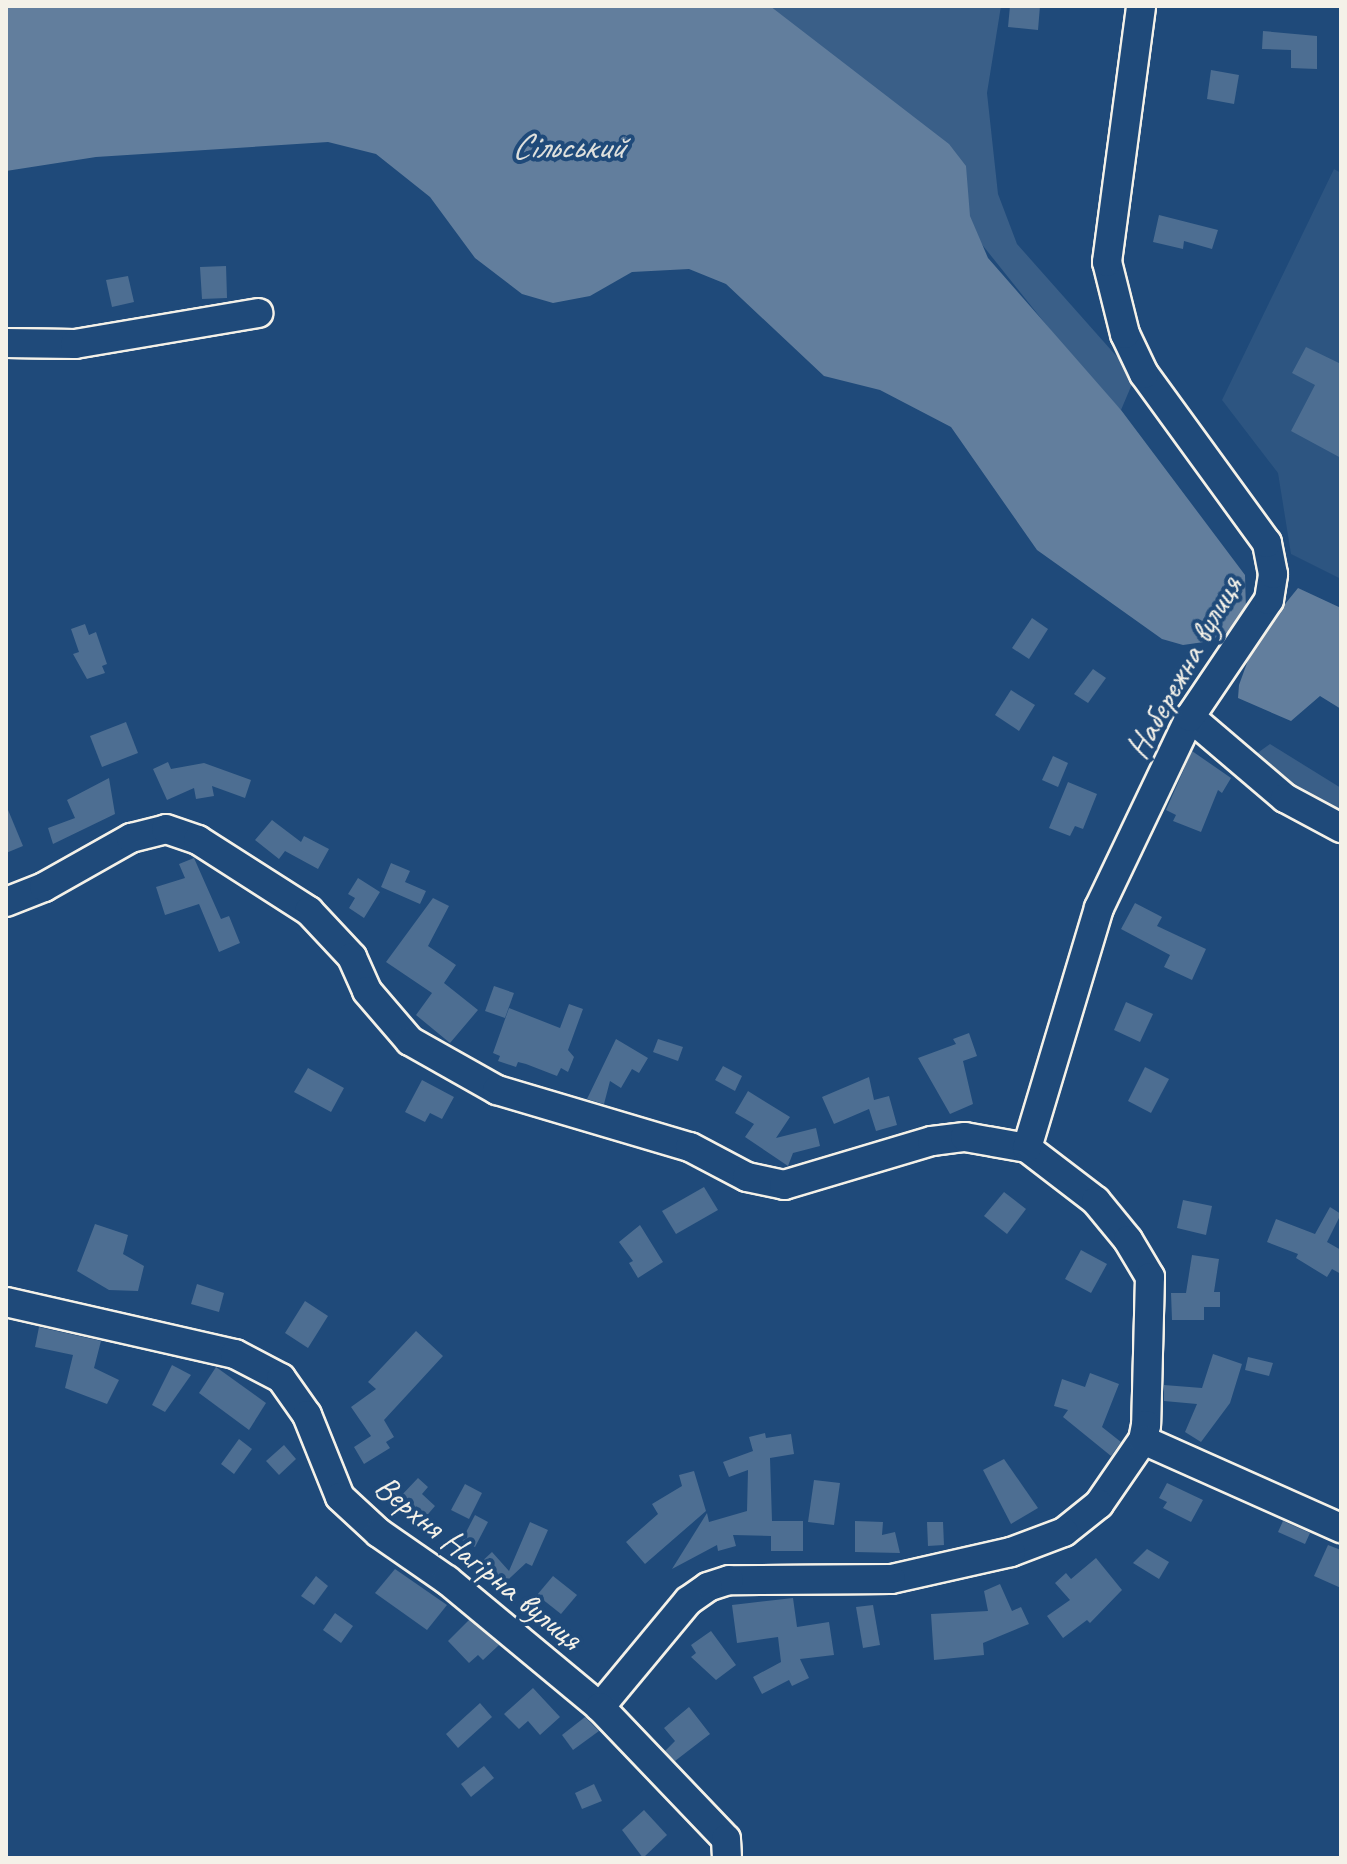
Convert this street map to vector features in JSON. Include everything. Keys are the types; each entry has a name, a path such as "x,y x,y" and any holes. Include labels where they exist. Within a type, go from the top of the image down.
{"street":[{"name":"Набережна вулиця","path":"1027,1148 1099,908 1190,717 1269,600 1273,574 1267,543 1144,374 1125,334 1107,262 1141,6"},
{"path":"6,343 75,344 258,313"},
{"path":"1190,717 1285,798 1341,828"},
{"path":"6,902 44,887 131,838 166,829 198,840 309,911 352,957 367,991 410,1041 497,1090 690,1147 747,1177 784,1185 932,1141 965,1137 1027,1148 1096,1201 1150,1277 1149,1388 1143,1440 1099,1504 1064,1532 1011,1552 891,1579 729,1580 708,1587 688,1601 600,1707"},
{"name":"Верхня Нагірна вулиця","path":"6,1302 235,1354 281,1378 307,1415 340,1497 600,1707 726,1839 727,1858"},
{"path":"1143,1440 1341,1528"}],"shaded area":[{"path":"705,6 1001,6 987,93 998,194 1017,244 1135,377 1121,410 1092,382 976,237"},
{"path":"1334,169 1341,173 1341,579 1291,554 1278,473 1222,400"},
{"path":"1270,744 1341,788 1341,828 1242,764"}],"water":[{"name":"Сільський","path":"6,6 770,6 949,144 966,166 970,216 988,258 1121,410 1245,575 1246,610 1235,628 1211,641 1183,645 1162,639 1037,550 951,427 880,390 824,376 726,284 689,269 632,272 590,296 553,303 522,294 475,258 430,197 376,154 328,142 96,157 6,171"},
{"path":"1298,588 1341,608 1341,709 1320,696 1291,721 1238,698 1239,685 1255,641"}],"building":[{"path":"1010,6 1040,6 1038,30 1008,27"},
{"path":"1263,31 1317,36 1317,69 1291,68 1291,50 1262,49"},
{"path":"1211,70 1239,75 1234,104 1207,99"},
{"path":"1159,215 1218,230 1212,249 1184,241 1183,249 1153,242"},
{"path":"226,266 227,298 202,299 200,267"},
{"path":"128,276 134,302 112,307 106,280"},
{"path":"1306,347 1341,364 1341,458 1291,431 1315,385 1292,373"},
{"path":"1032,618 1048,629 1029,659 1012,648"},
{"path":"85,624 89,635 96,632 107,664 102,666 105,673 87,679 73,654 79,652 71,629"},
{"path":"1093,669 1106,678 1088,703 1074,694"},
{"path":"1011,690 1035,705 1019,731 995,715"},
{"path":"126,722 138,753 102,767 90,736"},
{"path":"1192,751 1231,778 1222,793 1218,790 1201,832 1173,821 1176,815 1166,810"},
{"path":"1053,756 1068,763 1058,787 1042,780"},
{"path":"168,762 171,769 204,763 251,780 245,798 212,786 214,796 196,799 194,788 167,800 153,769"},
{"path":"109,778 115,814 53,844 48,828 75,818 67,800"},
{"path":"1068,782 1097,794 1083,829 1075,826 1070,836 1049,828"},
{"path":"6,805 23,846 6,853"},
{"path":"272,820 301,842 304,836 329,849 318,869 285,851 279,859 255,840"},
{"path":"194,858 221,919 229,916 240,943 219,952 199,904 165,915 156,887 185,878 179,864"},
{"path":"391,863 410,871 405,882 426,891 420,904 381,887"},
{"path":"358,878 380,892 364,918 349,908 355,898 348,894"},
{"path":"433,898 449,906 428,946 456,965 444,983 478,1010 450,1043 416,1015 432,993 386,962"},
{"path":"1135,903 1162,917 1157,926 1206,949 1192,980 1164,967 1170,955 1121,929"},
{"path":"494,986 514,993 505,1018 485,1011"},
{"path":"1126,1002 1153,1014 1140,1042 1114,1030"},
{"path":"569,1004 583,1009 568,1050 574,1057 568,1072 561,1068 557,1076 526,1064 518,1062 516,1067 498,1061 500,1056 493,1053 509,1008 560,1028"},
{"path":"969,1033 977,1056 963,1061 973,1104 950,1114 918,1058 956,1044 953,1039"},
{"path":"616,1039 648,1058 639,1073 632,1069 621,1088 610,1081 604,1104 587,1099"},
{"path":"658,1039 683,1047 678,1061 653,1052"},
{"path":"723,1066 742,1076 735,1091 715,1080"},
{"path":"1145,1067 1169,1079 1151,1113 1128,1101"},
{"path":"308,1068 344,1088 331,1112 294,1092"},
{"path":"869,1077 874,1100 889,1096 897,1125 876,1131 869,1109 834,1124 822,1097"},
{"path":"422,1080 454,1097 442,1119 430,1113 425,1122 405,1112"},
{"path":"748,1091 790,1117 776,1138 816,1128 820,1146 793,1153 788,1166 745,1137 754,1124 735,1113"},
{"path":"704,1187 718,1210 676,1234 662,1211"},
{"path":"1004,1192 1026,1209 1007,1234 984,1216"},
{"path":"1183,1200 1212,1206 1206,1235 1177,1228"},
{"path":"1330,1207 1341,1214 1327,1242 1341,1250 1341,1274 1332,1269 1327,1277 1296,1258 1298,1254 1267,1242 1276,1219 1315,1234"},
{"path":"95,1224 128,1235 123,1254 144,1266 138,1291 109,1290 77,1271"},
{"path":"640,1225 663,1262 638,1278 629,1263 633,1261 619,1242"},
{"path":"1081,1250 1107,1264 1091,1293 1065,1279"},
{"path":"1192,1255 1219,1259 1214,1292 1220,1292 1220,1307 1204,1307 1204,1320 1172,1320 1171,1293 1186,1293"},
{"path":"197,1284 224,1293 219,1312 191,1304"},
{"path":"305,1301 328,1316 308,1348 285,1333"},
{"path":"39,1327 101,1341 94,1368 119,1380 107,1404 65,1388 73,1355 35,1347"},
{"path":"416,1331 443,1356 384,1420 394,1437 386,1442 390,1448 364,1464 354,1447 371,1436 351,1407 376,1389 368,1382"},
{"path":"1213,1354 1242,1364 1230,1403 1201,1442 1185,1432 1197,1404 1164,1401 1164,1385 1202,1388"},
{"path":"1248,1357 1273,1363 1269,1376 1245,1370"},
{"path":"172,1365 191,1375 165,1412 152,1405"},
{"path":"216,1367 266,1403 249,1430 199,1393"},
{"path":"1090,1373 1119,1384 1102,1427 1121,1442 1111,1456 1063,1417 1068,1410 1054,1406 1062,1379 1085,1387"},
{"path":"765,1433 766,1438 791,1434 794,1454 770,1458 772,1521 803,1521 803,1551 771,1551 771,1536 733,1535 736,1546 718,1551 717,1545 672,1569 707,1513 709,1522 747,1511 748,1470 729,1477 723,1462 753,1451 749,1437"},
{"path":"239,1439 252,1449 234,1474 221,1464"},
{"path":"284,1445 296,1459 279,1475 266,1461"},
{"path":"1004,1459 1038,1508 1011,1524 983,1470"},
{"path":"694,1471 706,1511 645,1564 626,1542 658,1514 652,1504 682,1486 679,1475"},
{"path":"418,1478 428,1487 422,1494 435,1506 423,1520 399,1498"},
{"path":"814,1480 840,1483 834,1525 808,1522"},
{"path":"1167,1483 1203,1500 1191,1522 1163,1508 1167,1502 1159,1498"},
{"path":"465,1484 482,1493 469,1519 451,1510"},
{"path":"475,1515 488,1522 475,1547 462,1540"},
{"path":"855,1521 883,1522 882,1535 895,1532 900,1553 855,1552"},
{"path":"1283,1521 1310,1533 1305,1544 1278,1532"},
{"path":"530,1522 548,1530 532,1566 526,1563 499,1588 478,1565 492,1552 509,1571"},
{"path":"927,1522 943,1522 944,1545 928,1546"},
{"path":"1328,1545 1341,1550 1341,1588 1314,1576"},
{"path":"1147,1549 1169,1562 1159,1579 1133,1563"},
{"path":"1096,1558 1122,1590 1090,1623 1087,1620 1063,1638 1047,1616 1070,1600 1055,1583 1066,1573 1071,1579"},
{"path":"395,1569 447,1605 427,1630 375,1593"},
{"path":"316,1576 328,1586 314,1605 301,1596"},
{"path":"553,1576 577,1595 561,1614 537,1595"},
{"path":"1000,1584 1012,1611 1021,1607 1029,1624 983,1643 984,1655 934,1660 931,1614 988,1611 984,1591"},
{"path":"793,1598 797,1627 829,1622 834,1655 800,1659 809,1678 792,1686 789,1680 762,1694 753,1677 781,1662 778,1637 737,1643 732,1605"},
{"path":"873,1605 880,1645 863,1648 856,1607"},
{"path":"335,1613 353,1626 341,1643 323,1630"},
{"path":"469,1620 499,1645 483,1660 478,1655 469,1663 448,1641"},
{"path":"711,1631 736,1665 716,1680 691,1657 696,1653 691,1645"},
{"path":"533,1688 560,1717 540,1735 528,1721 519,1729 504,1714"},
{"path":"480,1703 492,1717 458,1748 446,1734"},
{"path":"689,1707 710,1734 675,1761 665,1751 675,1741 664,1728"},
{"path":"585,1717 599,1731 573,1750 562,1735"},
{"path":"484,1766 494,1778 471,1797 461,1784"},
{"path":"594,1784 602,1801 582,1809 575,1793"},
{"path":"644,1810 667,1835 643,1858 622,1830"}]}
